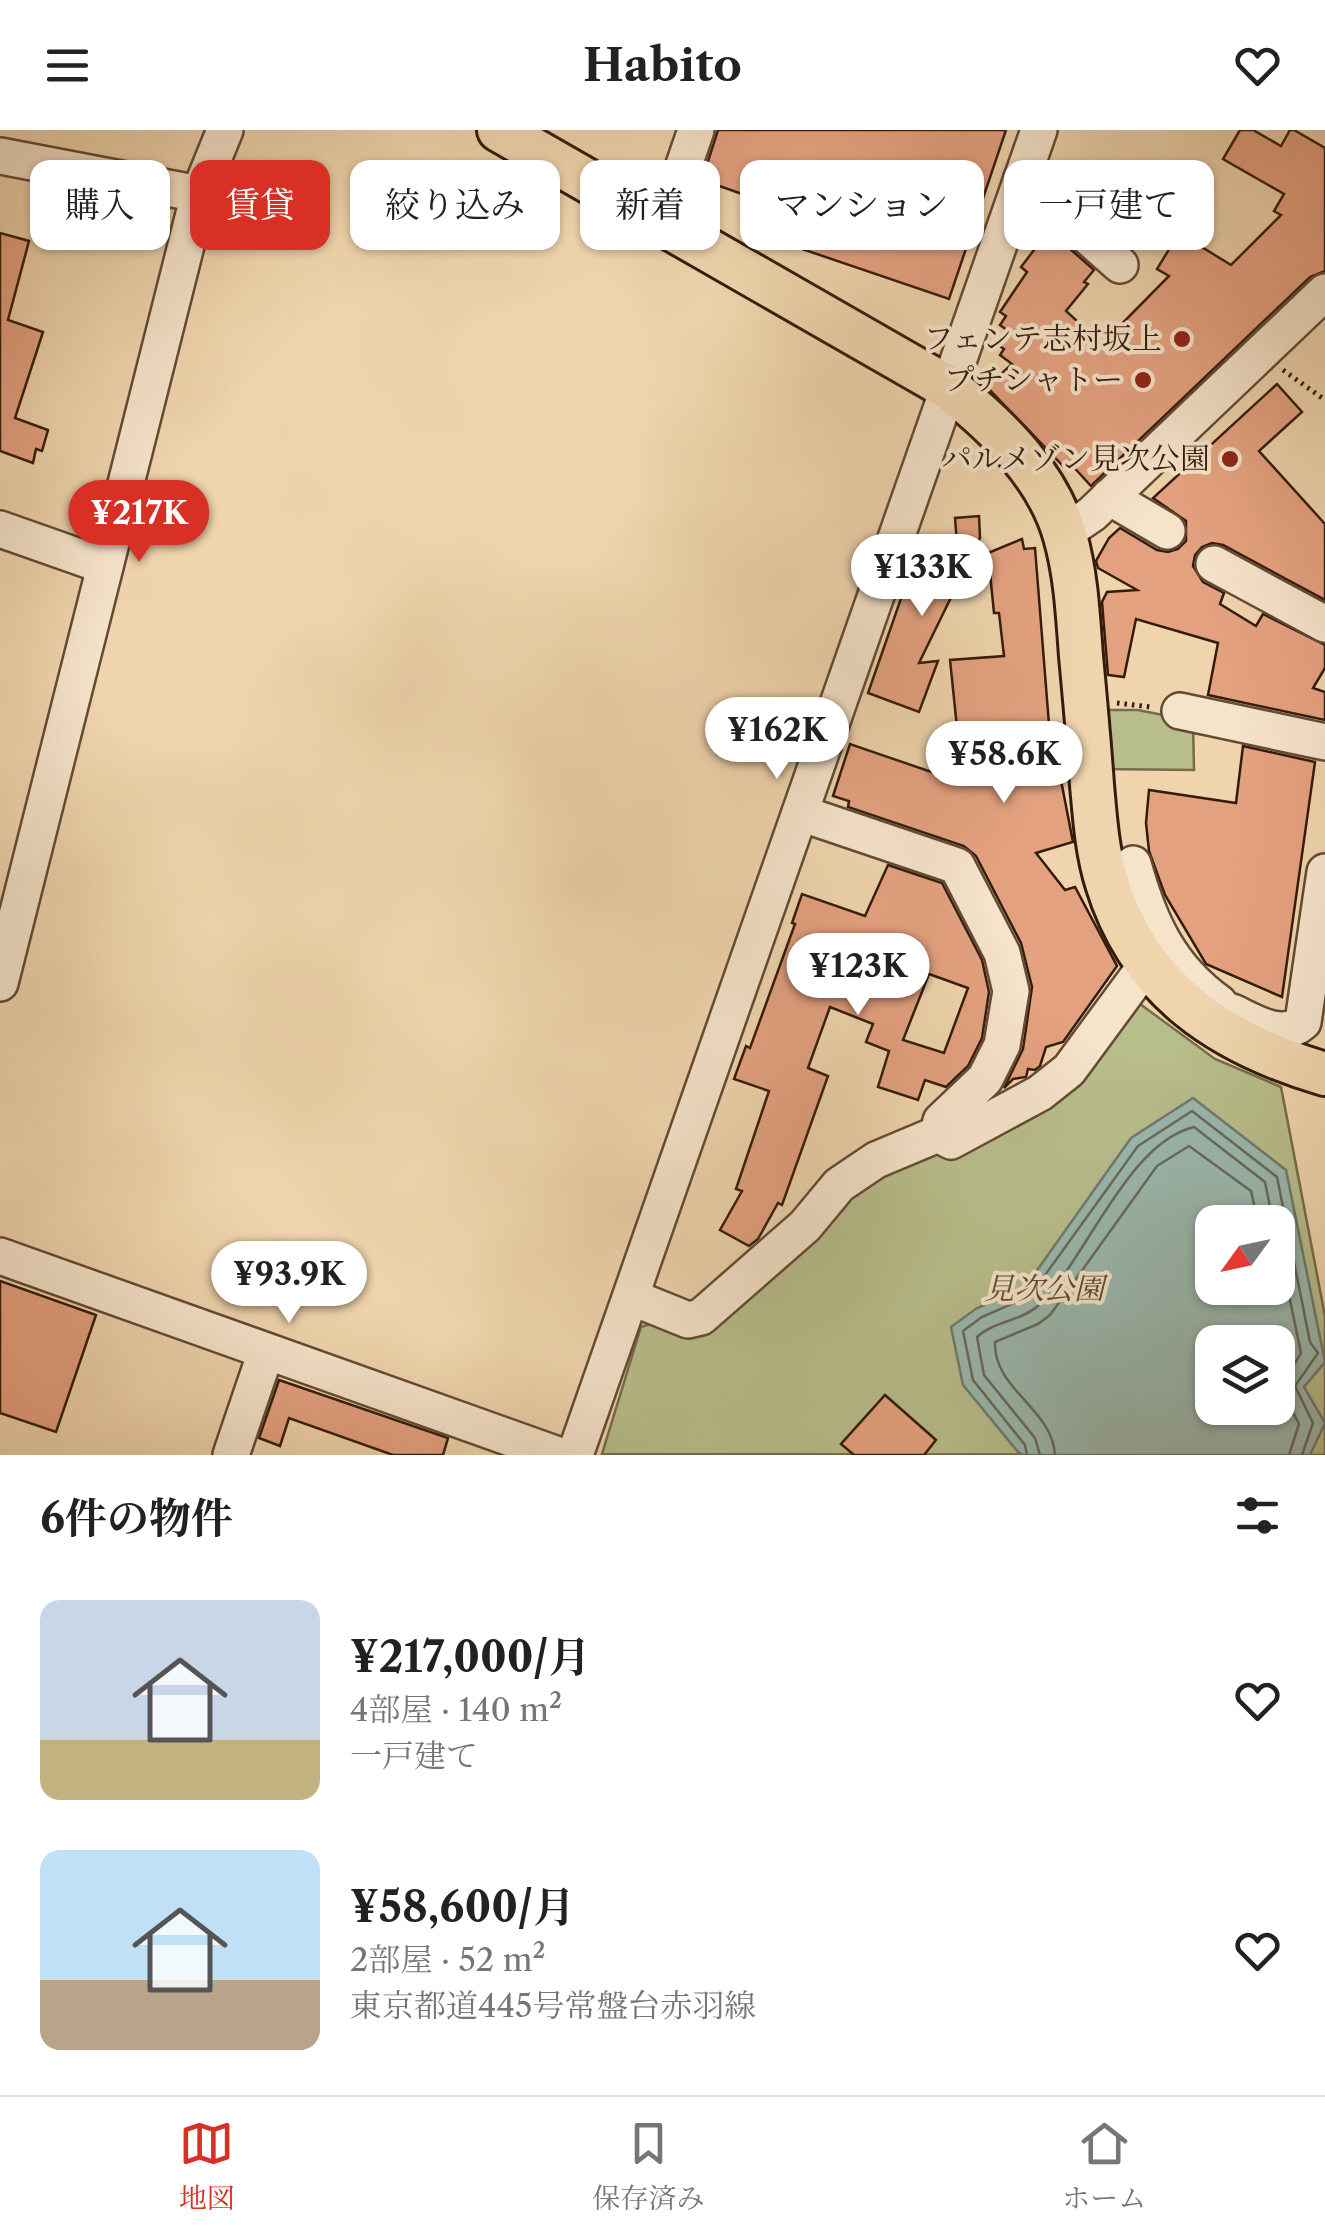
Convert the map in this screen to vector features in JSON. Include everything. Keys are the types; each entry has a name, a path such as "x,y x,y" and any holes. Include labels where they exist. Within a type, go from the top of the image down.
{"main road":[{"path":"499,130 580,175"},
{"path":"712,250 949,388 1002,434 1038,481 1064,533 1073,574 1097,842 1120,920 1148,964 1186,1006 1228,1022 1265,1054 1325,1074"}],"street":[{"path":"213,160 225,130"},
{"path":"686,160 696,130"},
{"path":"1028,160 1039,130"},
{"path":"0,156 190,192"},
{"path":"0,982 190,230"},
{"path":"576,1455 1004,230"},
{"path":"1103,250 1120,265"},
{"path":"1064,533 1109,497 1325,292"},
{"path":"1109,497 1167,532"},
{"path":"0,529 105,566"},
{"path":"1214,564 1325,624"},
{"path":"1180,711 1325,742"},
{"path":"800,812 958,866 1002,953 1011,990 1002,1045 985,1079 941,1120 938,1134"},
{"path":"1133,864 1144,906 1169,953 1193,984 1228,1022 1277,1031 1294,1030 1303,1022 1324,885"},
{"path":"938,1134 950,1141 1040,1093 1069,1070 1148,964"},
{"path":"631,1297 688,1320 700,1317 805,1226 839,1186 876,1160 938,1134"},
{"path":"0,1256 558,1455"},
{"path":"243,1452 266,1352"}],"path":[{"path":"1260,354 1325,400"},
{"path":"1085,698 1180,711"}],"green space":[{"path":"1099,710 1138,710 1193,721 1194,770 1099,769"},
{"name":"見次公園","path":"1136,1001 1215,1059 1281,1087 1325,1316 1325,1455 602,1454 641,1327 655,1322 695,1334 845,1195 932,1147 950,1150"}],"water":[{"path":"1193,1098 1286,1170 1293,1205 1195,1205 1195,1305 1295,1305 1295,1214 1325,1362 1304,1387 1325,1423 1310,1455 1018,1452 963,1385 951,1327 977,1308 1023,1290 1131,1138"}],"building":[{"path":"718,130 1006,130 984,195 984,160 740,160 740,193 720,186 720,160 708,160"},
{"path":"1240,130 1253,130 1281,146 1290,130 1294,130 1325,148 1325,271 1310,277 1091,486 1069,462 1064,467 987,387 1012,364 1000,355 1004,349 998,345 1008,331 1000,325 1006,316 1000,312 1027,272 1021,267 1034,250 1071,250 1094,270 1066,311 1102,344 1169,276 1157,269 1169,250 1207,250 1231,265 1281,215 1274,211 1284,194 1223,159"},
{"path":"0,233 29,241 8,320 43,332 15,418 48,430 42,451 36,449 33,463 0,451"},
{"path":"805,250 966,250 949,299"},
{"path":"1277,384 1302,412 1259,451 1325,524 1325,600 1223,545 1212,543 1202,547 1193,566 1203,582 1224,593 1220,604 1256,626 1263,614 1325,645 1325,668 1313,688 1325,692 1325,720 1208,695 1218,643 1136,619 1124,677 1108,675 1102,602 1107,592 1137,590 1098,568 1096,561 1109,538 1120,528 1157,550 1178,549 1186,541 1186,521 1153,498"},
{"path":"979,516 980,538 919,663 938,661 919,712 868,693 920,544 958,557 955,518"},
{"path":"1022,539 1024,549 1035,548 1050,737 1058,737 1058,765 1073,842 1036,853 1065,890 1075,887 1117,966 1063,1042 1046,1047 1040,1066 1028,1069 1026,1077 1013,1079 1004,1088 1023,1049 1032,987 1021,943 976,856 964,846 848,807 849,801 833,796 850,744 946,777 943,749 959,747 950,660 1004,656 999,613 994,613 988,553"},
{"path":"1243,746 1315,762 1282,997 1206,964 1165,895 1149,851 1149,790 1236,803"},
{"path":"888,865 942,883 982,960 989,992 982,1038 968,1066 946,1087 925,1080 918,1100 878,1087 889,1051 866,1042 873,1024 830,1007 808,1068 828,1076 782,1205 778,1203 758,1239 749,1246 720,1230 742,1191 736,1189 769,1091 734,1079 746,1046 750,1048 802,894 865,916","holes":["929,974 968,988 944,1053 903,1040"]},
{"path":"0,1281 96,1315 56,1432 0,1413"},
{"path":"279,1380 448,1438 443,1455 393,1455 289,1418 280,1446 259,1438"},
{"path":"885,1395 936,1440 924,1455 854,1455 841,1444"}],"place":[{"name":"フェンテ志村坂上","path":"1182,339"},
{"name":"プチシャトー","path":"1143,380"},
{"name":"パルメゾン見次公園","path":"1230,459"}]}
